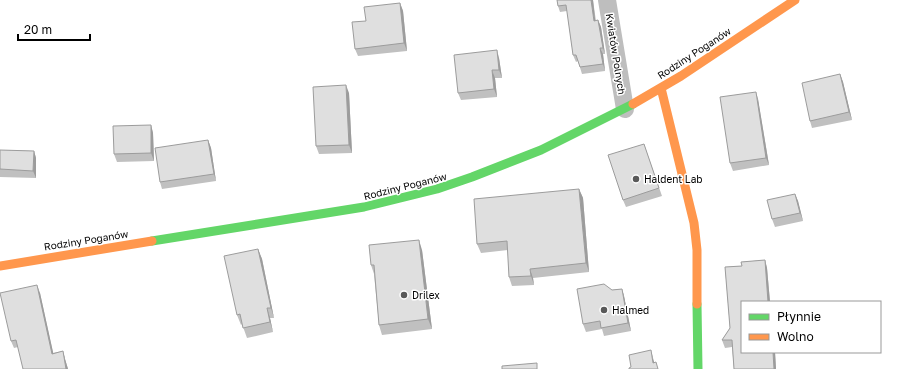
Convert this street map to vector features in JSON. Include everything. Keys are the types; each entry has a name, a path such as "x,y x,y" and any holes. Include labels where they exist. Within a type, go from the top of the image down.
{"street":[{"name":"Kwiatów Polnych","path":"607,0 625,109"},
{"name":"Rodziny Poganów","path":"0,266 364,207 412,198 456,184 515,162 575,136 625,109 660,88 795,0"},
{"path":"660,88 694,223 697,250 698,369"}],"building":[{"path":"557,0 591,0 594,21 598,20 603,48 600,48 603,64 580,67 576,55 573,55 566,5 558,6"},
{"path":"400,3 404,43 355,49 352,22 366,21 364,7"},
{"path":"497,50 499,70 492,70 494,89 458,93 454,55"},
{"path":"840,74 849,112 810,121 802,83"},
{"path":"346,85 349,145 316,146 313,87"},
{"path":"756,92 766,158 730,163 720,97"},
{"path":"151,125 151,153 114,154 113,126"},
{"path":"208,140 214,174 160,182 155,148"},
{"name":"Haldent Lab","path":"644,144 659,188 623,200 608,155"},
{"path":"0,150 34,151 33,171 0,169"},
{"path":"579,189 586,263 530,269 531,276 509,277 507,241 477,244 474,199"},
{"path":"795,194 800,213 772,219 767,200"},
{"name":"Drilex","path":"419,240 428,319 379,325 374,265 371,265 369,245"},
{"path":"258,249 271,308 267,308 270,322 243,328 240,314 237,315 224,256"},
{"path":"765,260 768,301 741,301 741,353 773,353 774,369 734,369 732,340 722,340 730,328 725,267 742,266 741,262"},
{"name":"Halmed","path":"604,284 612,290 622,289 628,323 601,328 600,321 583,324 577,289"},
{"path":"37,285 52,354 63,351 66,369 23,369 16,340 11,341 0,293"},
{"path":"651,350 653,363 656,362 658,369 629,369 631,367 629,355"},
{"path":"537,363 537,369 502,369 502,366"}],"traffic: fast":[{"path":"152,241 364,207 437,189 541,150 633,104"},
{"path":"697,304 698,369"}],"traffic: slow":[{"path":"633,104 681,76 795,0"},
{"path":"661,88 694,223 697,250 697,304"},
{"path":"0,266 152,241"}],"place":[{"name":"Haldent Lab","path":"636,179"},
{"name":"Drilex","path":"404,295"},
{"name":"Halmed","path":"604,310"}]}
